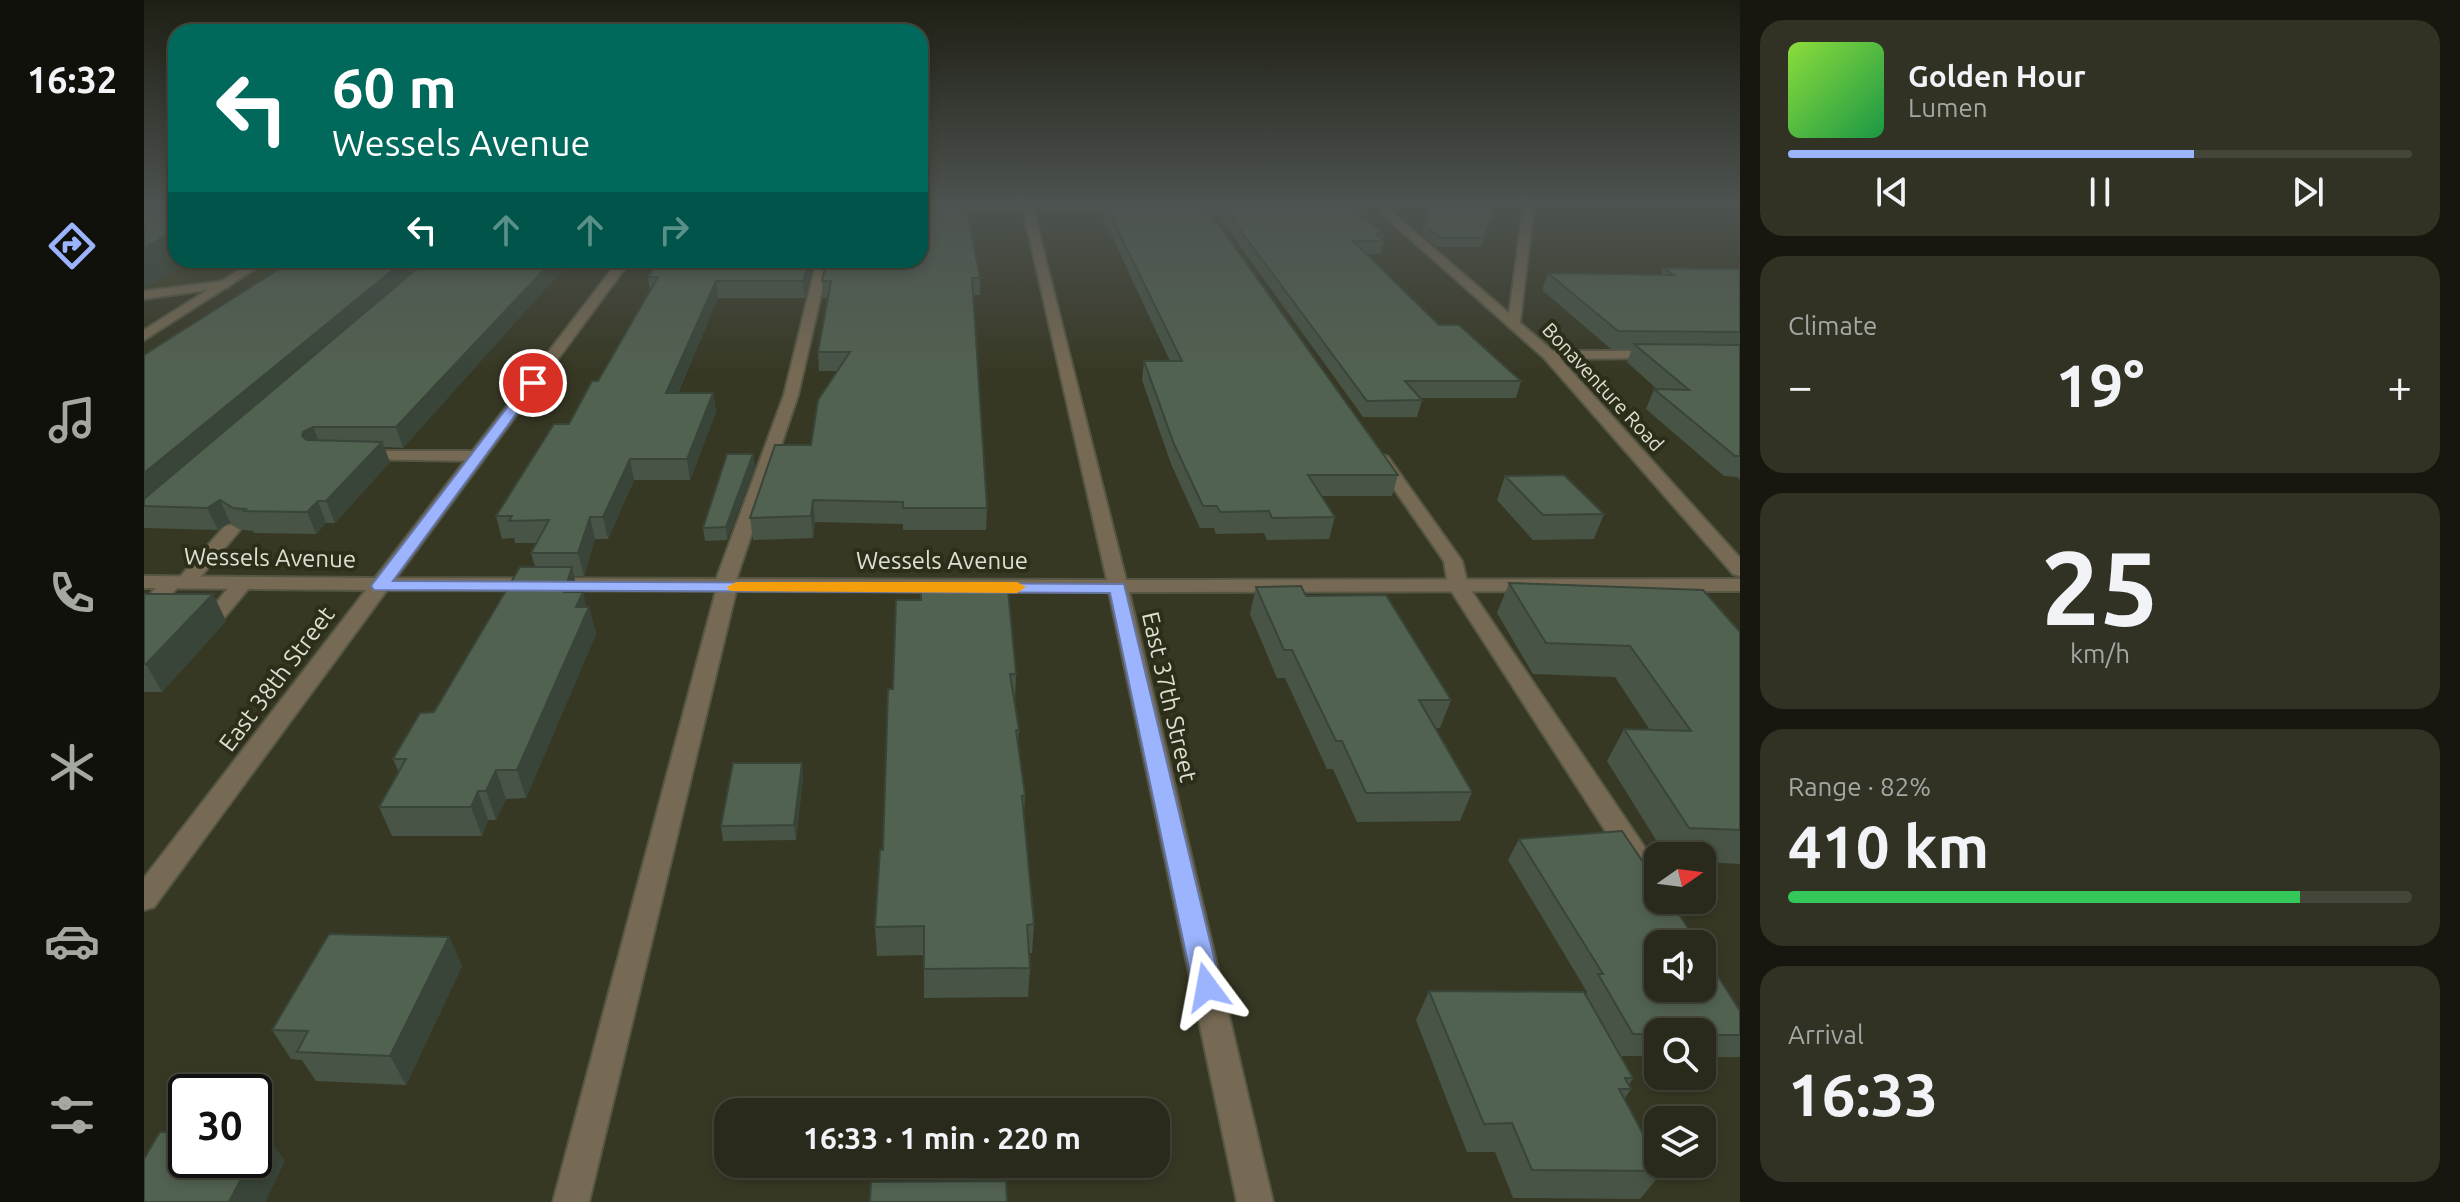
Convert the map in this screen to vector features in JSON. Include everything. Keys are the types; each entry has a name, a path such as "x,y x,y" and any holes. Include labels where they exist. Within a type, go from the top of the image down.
{"street":[{"name":"East 37th Street","path":"1040,260 1118,587 1255,1202"},
{"path":"1442,260 1514,322"},
{"name":"Bonaventure Road","path":"1522,260 1514,322 1549,355 1740,570"},
{"path":"144,336 251,268"},
{"name":"East 38th Street","path":"144,899 619,268"},
{"path":"571,1202 727,587 726,580 791,395 821,268"},
{"path":"144,295 225,285"},
{"path":"1549,355 1670,355"},
{"path":"1372,446 1453,561 1458,586 1644,868"},
{"path":"337,455 477,456"},
{"path":"144,613 231,530"},
{"name":"Wessels Avenue","path":"144,582 727,587 1740,585"},
{"path":"217,614 242,584"}],"shaded area":[{"path":"144,260 168,260 168,268 332,268 144,294"}],"building":[{"path":"928,260 977,260 980,278 972,278 987,508 903,508 903,502 813,500 811,516 750,518 775,445 811,445 818,400 850,352 818,352 831,281 822,281 825,268 928,268"},
{"path":"1133,260 1244,260 1398,475 1308,475 1335,517 1272,518 1269,511 1220,512 1217,506 1203,506 1174,444 1144,361 1182,361"},
{"path":"1263,260 1373,260 1439,325 1459,325 1521,381 1405,381 1422,400 1367,401"},
{"path":"280,268 395,268 144,473 144,355"},
{"path":"418,268 545,268 396,427 313,427 303,432 302,436 307,440 382,442 326,501 318,501 307,512 244,511 246,509 233,508 220,500 207,508 144,506 144,499"},
{"path":"654,268 807,268 803,281 716,281 666,393 713,393 687,459 630,459 603,517 590,517 578,553 531,553 549,520 509,521 512,516 496,516 554,424 569,424 592,381 598,381 658,277 648,277"},
{"path":"1663,268 1740,269 1740,332 1618,331 1548,273 1674,275"},
{"path":"1634,344 1740,345 1740,456 1735,456 1654,389 1689,390"},
{"path":"727,454 753,454 726,527 703,528"},
{"path":"1564,475 1604,514 1543,515 1505,476"},
{"path":"520,567 572,567 564,592 583,592 576,607 589,607 517,770 496,770 486,791 478,791 471,807 379,807 406,759 393,759 420,713 434,712"},
{"path":"1509,583 1703,590 1740,632 1740,830 1689,828 1624,729 1691,731 1630,646 1546,643"},
{"path":"1301,586 1306,596 1386,595 1451,700 1419,700 1472,792 1366,793 1342,741 1336,741 1292,650 1284,650 1256,587"},
{"path":"1008,590 1016,674 1010,674 1019,730 1016,730 1025,795 1022,796 1034,924 1027,925 1030,968 924,969 924,926 875,927 880,850 883,850 888,689 893,689 896,600 921,600 921,591"},
{"path":"144,594 213,594 146,664 144,664"},
{"path":"733,763 802,763 794,825 721,826"},
{"path":"1622,831 1644,863 1644,914 1679,914 1689,930 1644,930 1644,1002 1716,1002 1716,973 1740,1011 1740,1035 1716,1035 1716,1018 1644,1018 1644,1034 1633,1034 1598,974 1603,974 1519,839"},
{"path":"329,934 449,937 390,1056 297,1052 308,1031 272,1030"},
{"path":"1429,991 1584,992 1633,1078 1625,1078 1631,1089 1619,1089 1644,1136 1644,1171 1532,1170 1512,1123 1484,1124"},
{"path":"160,1132 168,1132 168,1178 242,1178 229,1202 144,1202 144,1159"},
{"path":"1006,1181 1007,1202 870,1202 871,1182"}],"slow traffic":[{"path":"736,587 1017,587"}],"route":[{"path":"533,383 380,586 1118,587 1207,987"}]}
